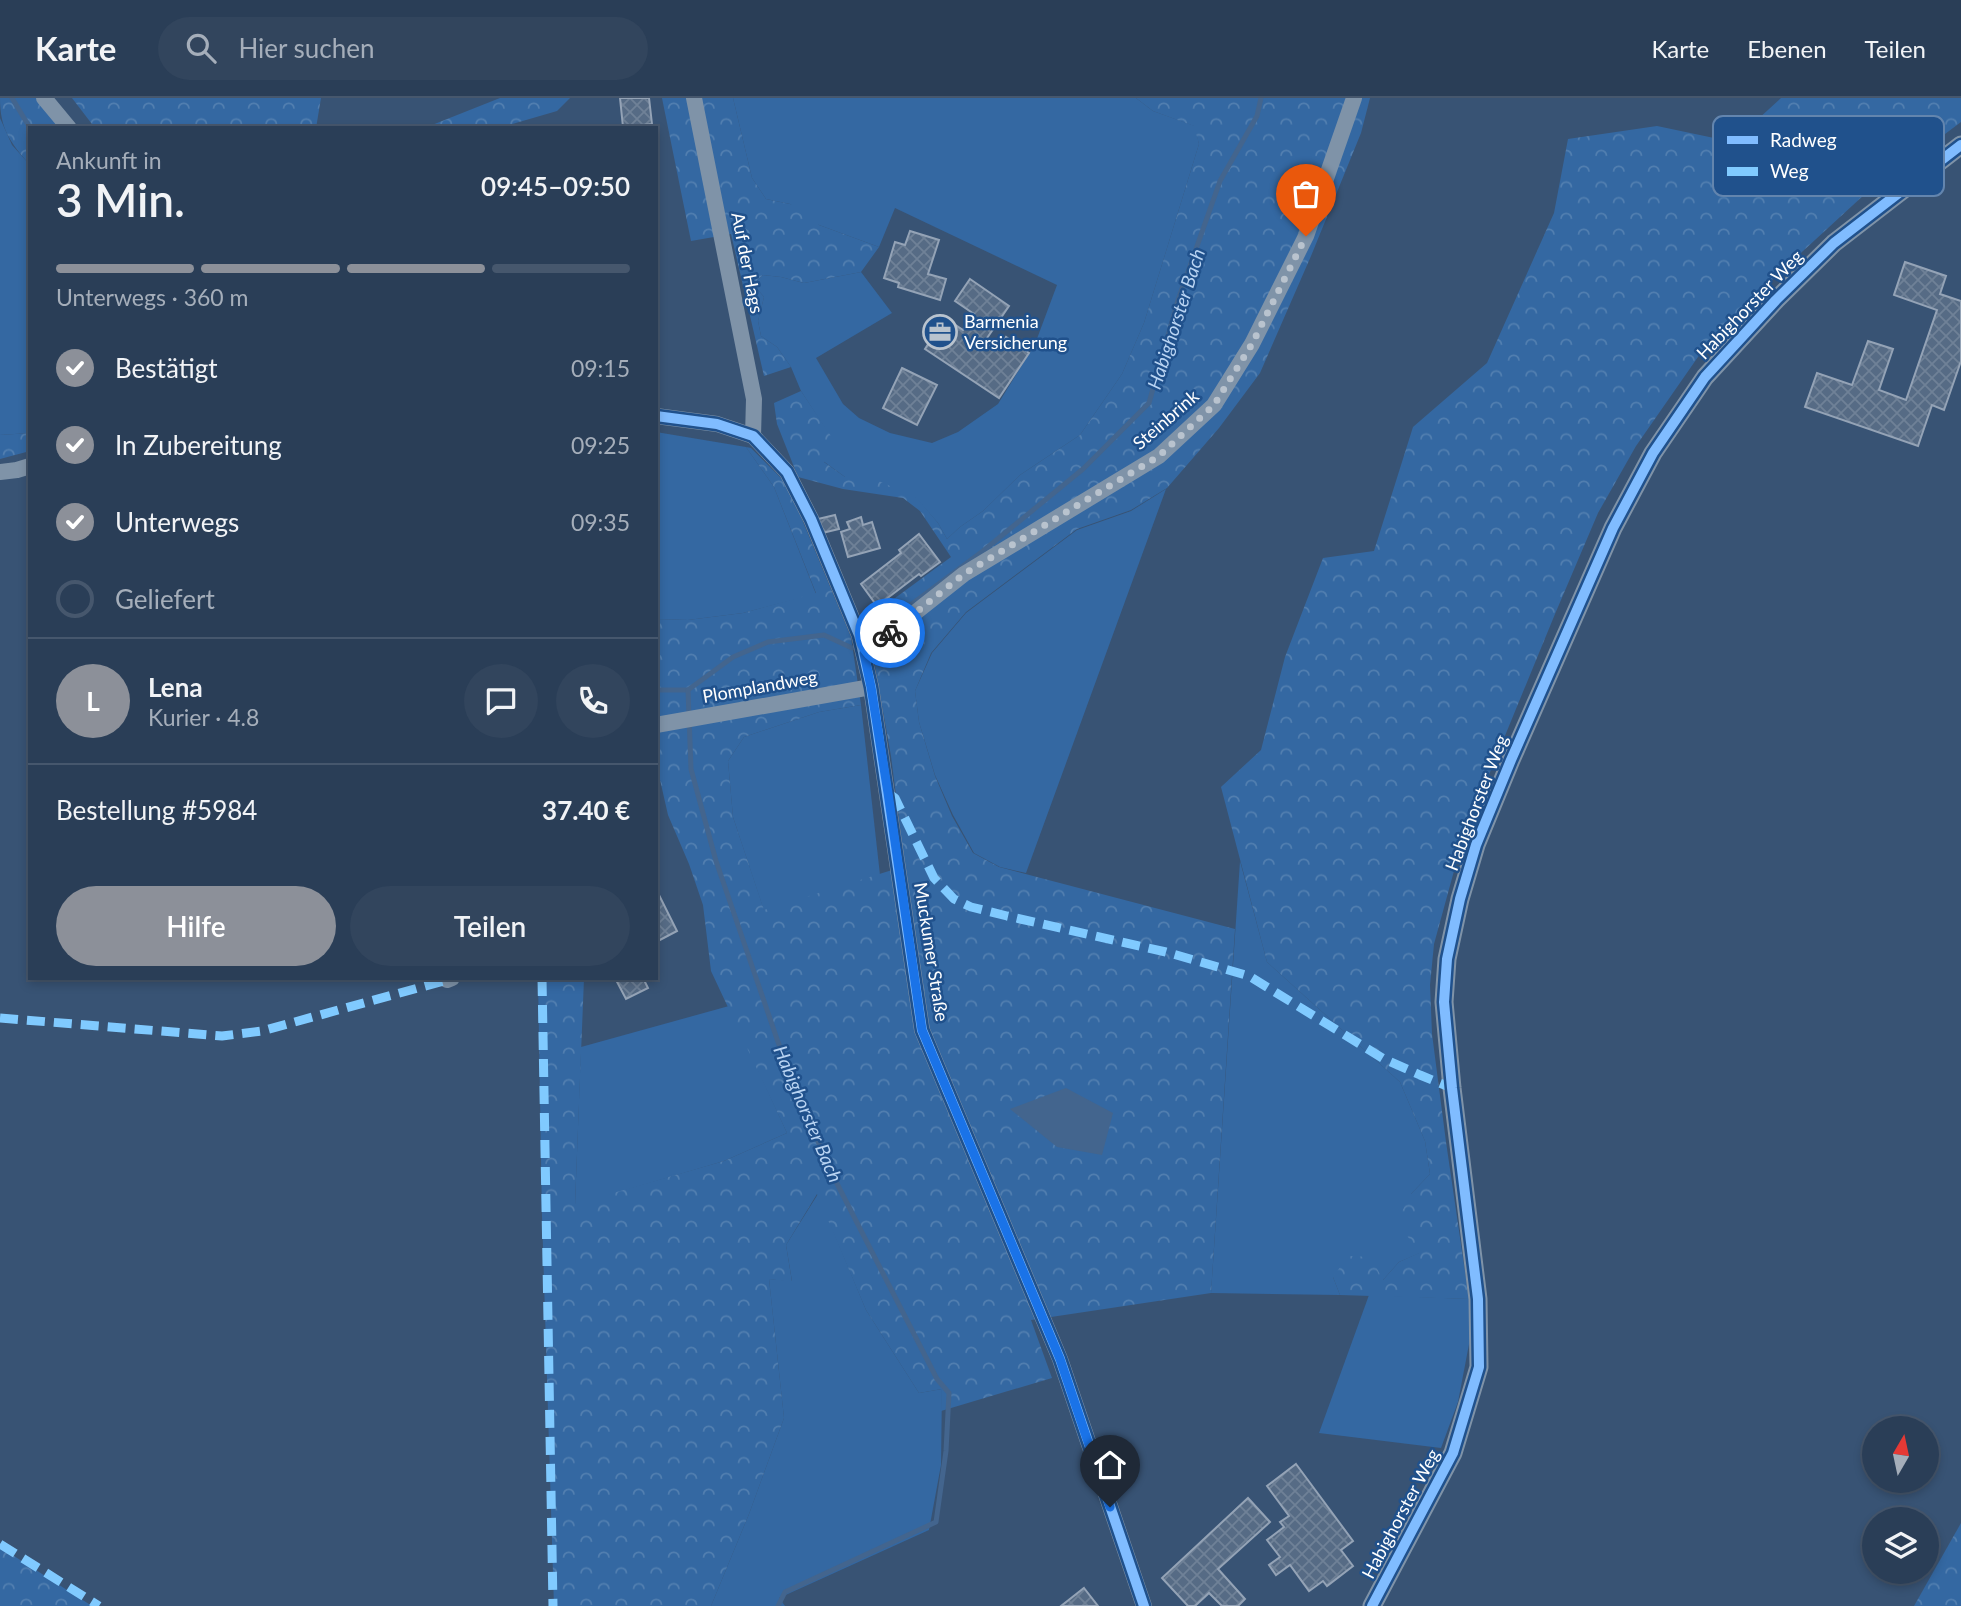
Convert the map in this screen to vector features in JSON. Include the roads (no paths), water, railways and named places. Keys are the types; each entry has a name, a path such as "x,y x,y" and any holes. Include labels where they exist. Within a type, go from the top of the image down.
{"street":[{"path":"44,98 67,126"},
{"name":"Auf der Hags","path":"694,98 754,399 753,436"},
{"name":"Steinbrink","path":"864,653 964,574 1159,456 1214,405 1252,344 1306,236 1354,98"},
{"name":"Habighorster Weg","path":"1944,158 1961,145"},
{"name":"Habighorster Weg","path":"1372,1606 1453,1453 1479,1367 1478,1299 1444,1002 1447,959 1460,899 1476,845 1613,528 1653,453 1705,377 1776,300 1834,243 1895,196"},
{"name":"Muckumer Straße","path":"658,416 717,424 753,436 787,472 811,519 859,635 871,687 922,1030 1060,1359 1144,1606"},
{"path":"0,472 28,467"},
{"name":"Plomplandweg","path":"658,725 871,687"}],"waterway":[{"path":"12,98 29,126"},
{"name":"Habighorster Bach","path":"873,633 983,551 1083,469 1149,403 1178,300 1220,181 1257,116 1261,98"},
{"name":"Habighorster Bach","path":"778,1606 785,1592 936,1522 946,1451 949,1393 937,1379 828,1166 778,1042 716,861 691,769 688,690 733,657 768,642 824,635 852,648"},
{"path":"658,690 688,690"}],"place":[{"name":"Barmenia Versicherung","path":"940,332"}]}
